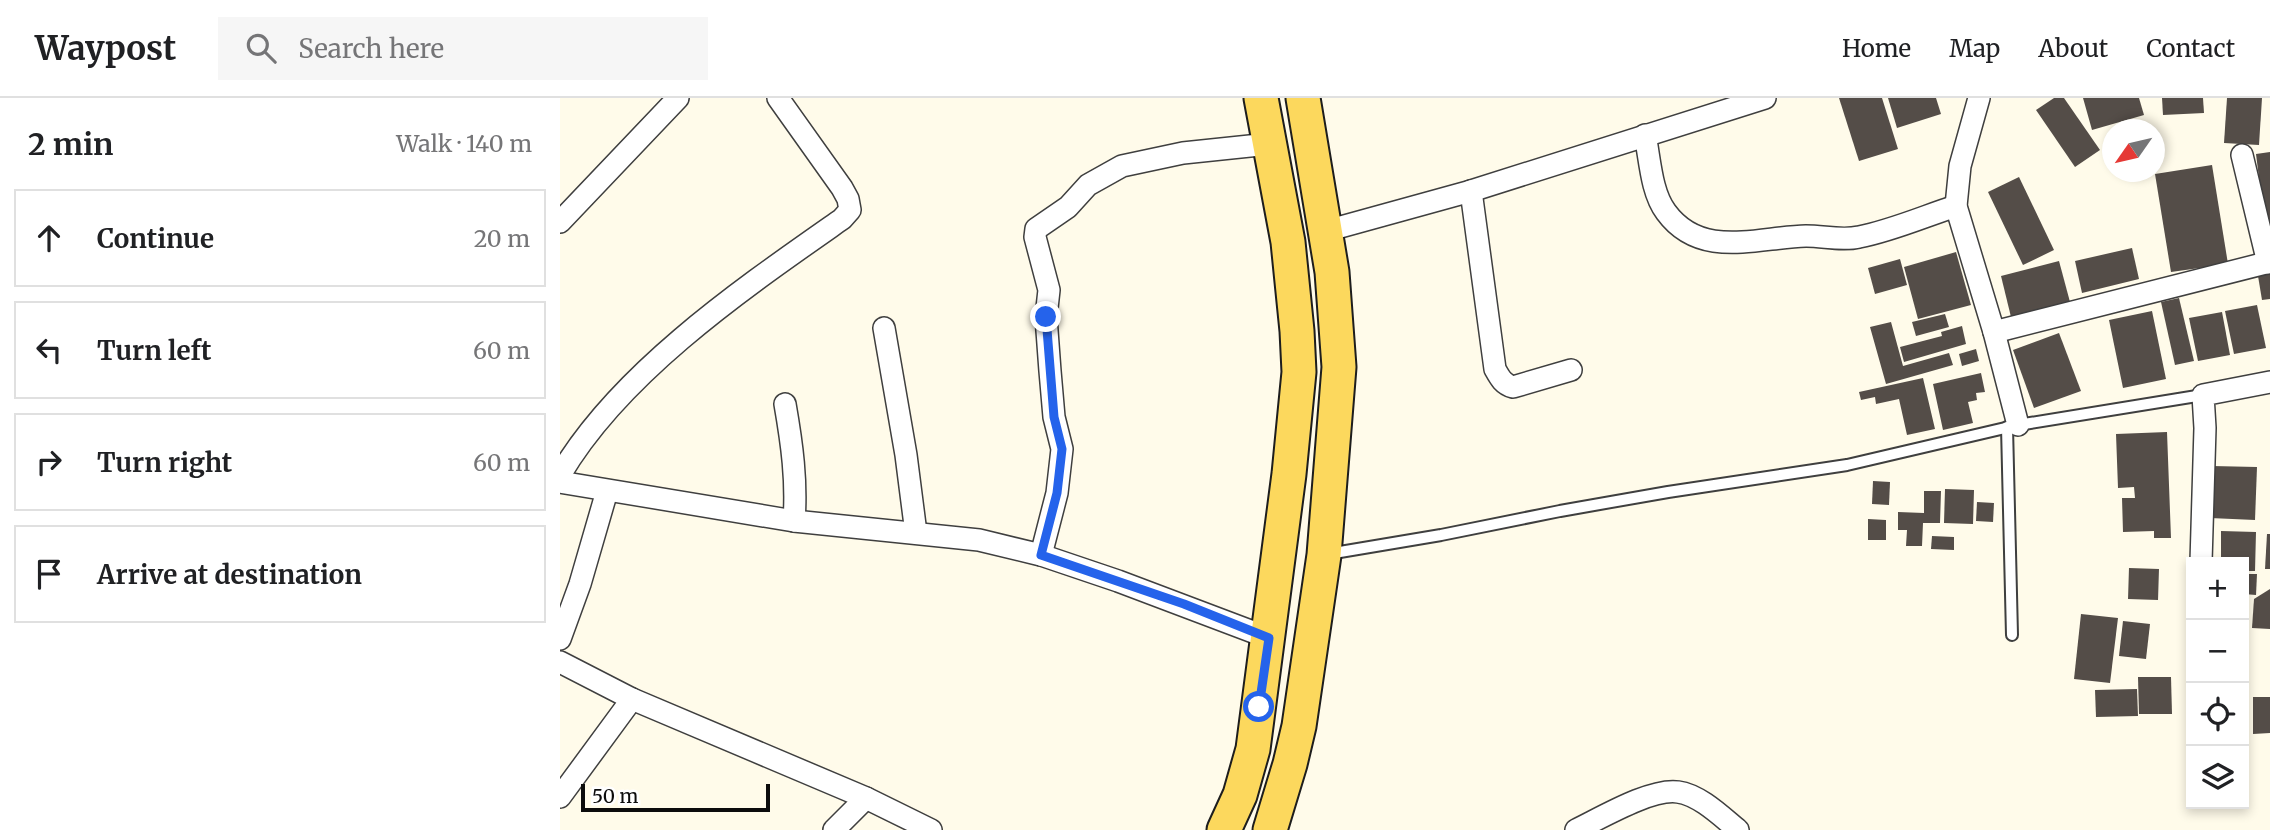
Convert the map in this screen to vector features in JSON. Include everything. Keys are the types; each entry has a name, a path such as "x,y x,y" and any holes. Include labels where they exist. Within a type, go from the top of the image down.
{"main road":[{"path":"1224,830 1240,795 1253,749 1269,638 1299,372 1288,242 1261,98"},
{"path":"1270,830 1299,726 1324,555 1339,368 1336,303 1303,98"}],"street":[{"path":"560,222 678,98"},
{"path":"560,475 591,428 631,385 755,280 842,219 850,210 842,188 778,98"},
{"path":"1326,231 1471,191 1765,98"},
{"path":"1979,98 1960,166 1956,206 1994,332 2013,426"},
{"path":"1645,135 1658,197 1665,212 1678,225 1704,240 1756,243 1807,236 1859,238 1956,206"},
{"path":"1041,555 1057,493 1062,449 1054,417 1050,371 1046,317 1049,290 1035,237 1036,229 1068,207 1088,185 1122,166 1183,153 1269,144"},
{"path":"1994,332 2269,262 2242,155"},
{"path":"1471,191 1495,369 1507,385 1513,387 1571,370"},
{"path":"884,328 906,455 915,533"},
{"path":"2200,557 2205,428 2203,395 2270,382"},
{"path":"785,404 795,467 794,521"},
{"path":"560,482 794,521 979,541 1041,555 1184,604 1269,638"},
{"path":"560,639 580,584 607,491"},
{"path":"560,662 632,699 866,798 931,830"},
{"path":"560,797 632,699"},
{"path":"1576,830 1646,798 1678,792 1712,810 1738,830"},
{"path":"835,830 866,798"}],"lane":[{"path":"1324,555 1441,536 1668,492 1847,465 2013,426 2203,395"},
{"path":"2012,635 2013,426"}],"building":[{"path":"1839,98 1882,98 1898,149 1859,161"},
{"path":"1888,98 1936,98 1941,114 1897,128"},
{"path":"2054,98 2064,98 2100,150 2075,167 2036,110"},
{"path":"2083,98 2139,98 2144,115 2130,119 2102,119 2102,127 2092,130"},
{"path":"2162,98 2203,98 2204,113 2163,115"},
{"path":"2227,98 2262,98 2259,145 2224,143"},
{"path":"2270,152 2270,235 2266,235 2256,154"},
{"path":"2212,165 2228,264 2171,272 2156,182 2165,182 2165,172"},
{"path":"2019,177 2054,250 2023,265 1988,192"},
{"path":"2132,248 2139,279 2082,293 2075,261"},
{"path":"1956,252 1971,305 1918,319 1904,267"},
{"path":"1900,259 1907,285 1875,294 1868,268"},
{"path":"2059,261 2070,302 2011,317 2001,276"},
{"path":"2270,274 2270,299 2262,300 2258,276"},
{"path":"2179,298 2194,361 2175,365 2161,302"},
{"path":"2257,305 2266,348 2234,354 2225,311"},
{"path":"2152,311 2166,379 2123,388 2109,320"},
{"path":"2222,312 2230,355 2198,361 2189,318"},
{"path":"1945,314 1949,327 1916,336 1912,322"},
{"path":"1891,322 1903,366 1949,353 1953,365 1886,384 1870,327"},
{"path":"1962,326 1966,344 1904,362 1900,347 1942,336 1941,332"},
{"path":"2059,333 2081,391 2034,408 2013,350"},
{"path":"1976,349 1979,361 1962,366 1959,354"},
{"path":"1981,373 1985,392 1976,393 1977,400 1968,402 1973,423 1943,430 1933,384"},
{"path":"1923,378 1935,429 1907,435 1899,399 1876,404 1875,397 1861,400 1859,392"},
{"path":"2167,432 2171,538 2154,538 2154,531 2123,532 2122,498 2135,498 2134,487 2118,488 2116,434"},
{"path":"2212,466 2257,467 2255,520 2210,518"},
{"path":"1873,481 1890,482 1889,505 1872,504"},
{"path":"1945,489 1974,490 1973,524 1944,523"},
{"path":"1924,491 1941,491 1940,523 1923,523 1922,546 1906,546 1907,530 1898,530 1898,512 1924,513"},
{"path":"1977,502 1994,503 1993,522 1976,521"},
{"path":"1868,519 1886,520 1886,540 1868,540"},
{"path":"2221,531 2256,532 2255,571 2249,571 2249,557 2221,557"},
{"path":"2267,534 2270,534 2270,569 2265,569"},
{"path":"1932,536 1954,537 1954,550 1931,549"},
{"path":"2129,568 2159,569 2158,600 2128,599"},
{"path":"2249,574 2257,574 2256,595 2249,594"},
{"path":"2270,589 2270,629 2252,628 2254,599"},
{"path":"2081,614 2118,618 2110,683 2074,679"},
{"path":"2123,621 2150,624 2146,659 2119,656"},
{"path":"2138,677 2171,677 2172,714 2139,714"},
{"path":"2137,689 2138,716 2096,717 2095,690"},
{"path":"2253,697 2270,697 2270,733 2253,734"}],"route":[{"path":"1046,317 1054,417 1062,449 1057,493 1041,555 1184,604 1269,638 1259,707"}]}
